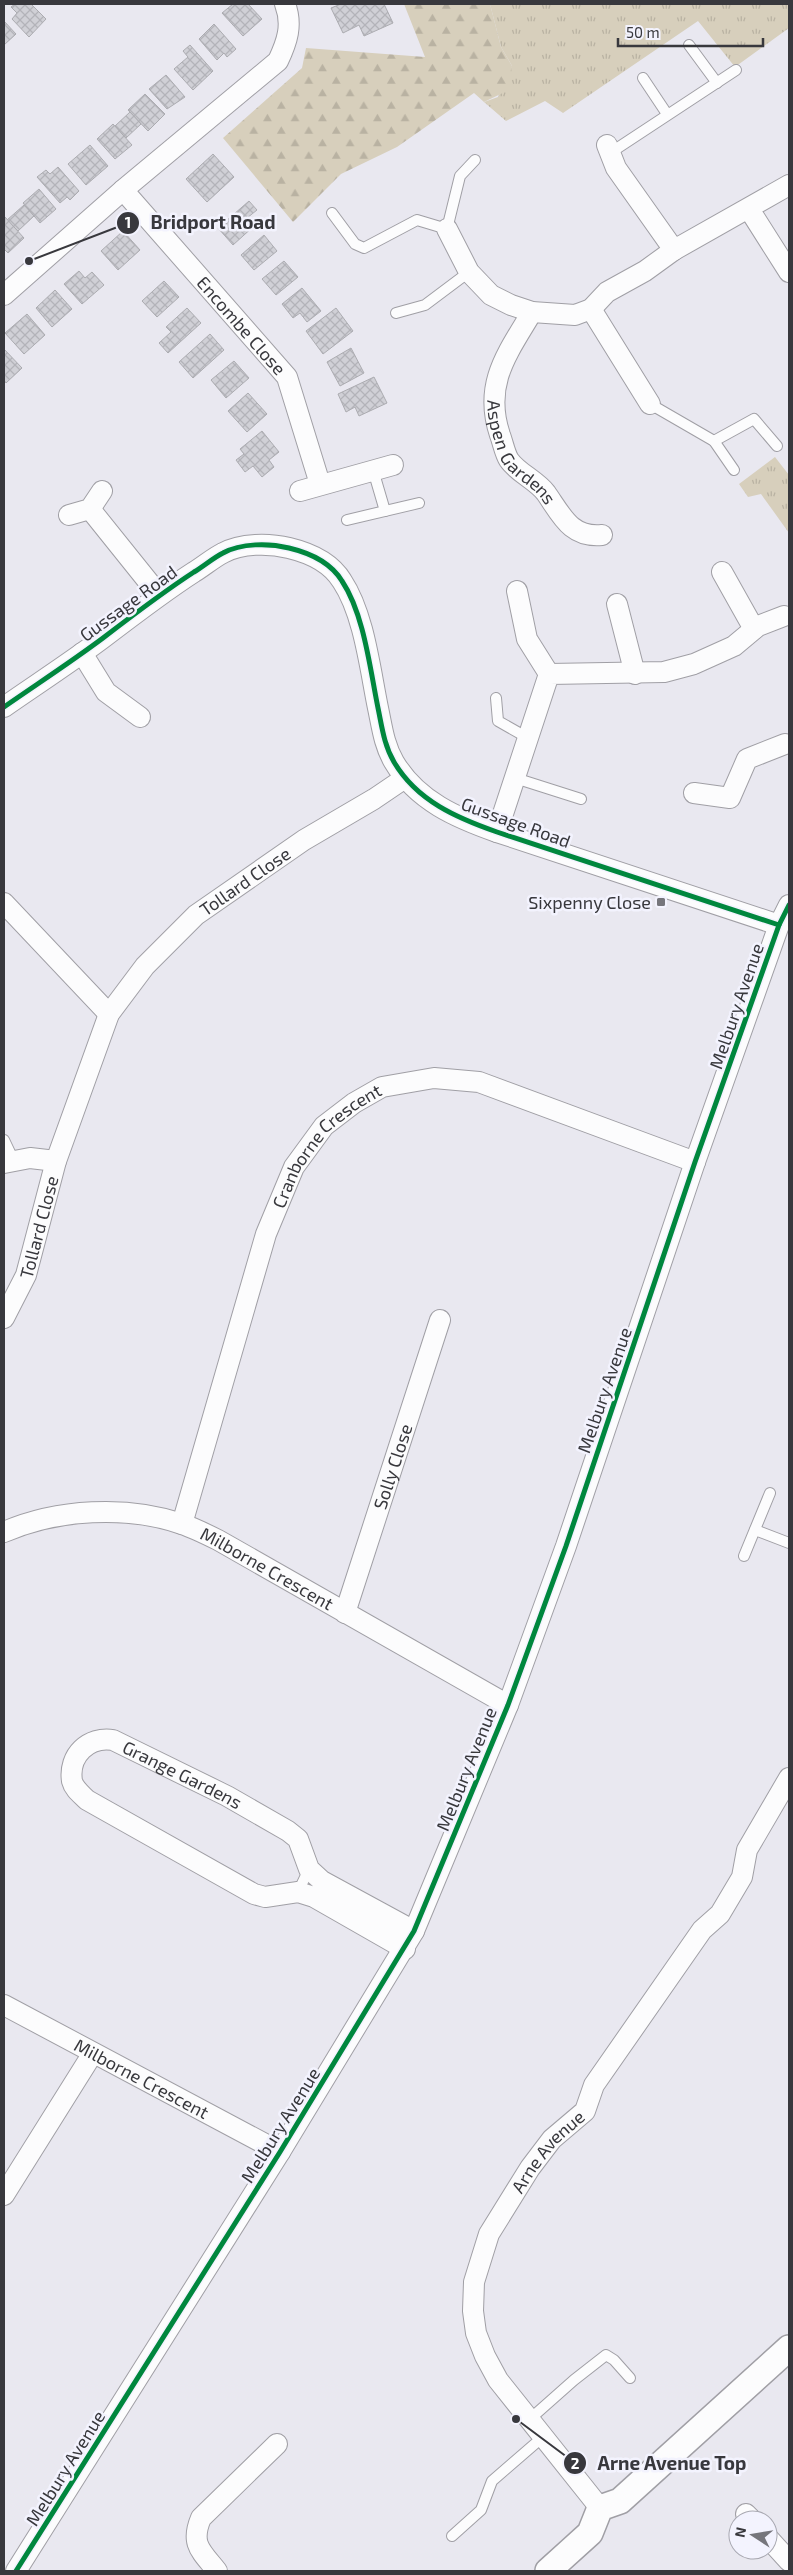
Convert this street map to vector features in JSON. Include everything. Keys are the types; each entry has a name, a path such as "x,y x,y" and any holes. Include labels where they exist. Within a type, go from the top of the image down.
{"street":[{"path":"4,295 123,190 278,61 289,37 288,11 285,4"},
{"path":"608,149 616,168 674,250"},
{"path":"447,229 468,272 491,295 511,305 532,312 575,315 591,309 607,292 645,271 674,250 789,185"},
{"name":"Encombe Close","path":"123,190 286,377 320,484"},
{"path":"749,209 789,272"},
{"path":"591,309 650,404"},
{"name":"Aspen Gardens","path":"532,312 503,360 497,378 494,393 496,423 509,460 542,488 568,523 581,534 602,535"},
{"path":"300,491 393,465"},
{"path":"69,515 90,509 102,492"},
{"name":"Gussage Road","path":"90,509 159,595"},
{"name":"Gussage Road","path":"4,707 82,654 159,595 223,553 235,548 266,545 302,551 325,564 342,580 356,611 386,746 405,778 424,797 448,812 497,832 779,925"},
{"path":"722,572 754,629"},
{"path":"517,591 527,639 550,674"},
{"path":"617,604 635,674"},
{"path":"550,674 664,672 694,664 734,646 754,629 784,616"},
{"name":"Gussage Road","path":"82,654 106,692 140,717"},
{"path":"497,832 550,674"},
{"path":"694,793 730,798 747,759 788,743"},
{"name":"Tollard Close","path":"4,1318 26,1275 56,1161 109,1014 146,966 196,915 304,840 374,799 405,778"},
{"path":"4,903 109,1014"},
{"name":"Melbury Avenue","path":"16,2571 280,2152 405,1949 414,1931 508,1705 566,1546 695,1162 779,925 789,905"},
{"name":"Cranborne Crescent","path":"182,1524 266,1234 294,1167 324,1126 354,1103 382,1087 434,1078 479,1082 695,1162"},
{"name":"Tollard Close","path":"9,1162 30,1158 56,1161"},
{"name":"Solly Close","path":"345,1613 440,1320"},
{"name":"Milborne Crescent","path":"4,1532 52,1517 97,1512 141,1515 182,1524 218,1540 508,1705"},
{"name":"Grange Gardens","path":"298,1892 265,1897 254,1894 87,1800 76,1790 72,1781 78,1756 83,1748 95,1739 107,1739 124,1744 227,1796 288,1831 298,1839 308,1870"},
{"name":"Arne Avenue","path":"600,2508 498,2380 485,2356 476,2333 473,2311 474,2282 489,2234 535,2161 552,2139 585,2110 594,2085 702,1930 720,1914 742,1877 747,1850 789,1778"},
{"path":"308,1870 322,1881 414,1931"},
{"path":"298,1892 314,1897 405,1949"},
{"name":"Milborne Crescent","path":"4,2005 280,2152"},
{"path":"4,2195 93,2052"},
{"path":"548,2571 590,2533 600,2508 620,2501 789,2348"},
{"path":"217,2571 199,2548 195,2533 201,2518 277,2444"},
{"path":"778,2549 789,2561"}],"lane":[{"path":"689,45 717,83"},
{"path":"608,149 736,70"},
{"path":"643,78 667,114"},
{"path":"332,213 355,244 364,248 417,220 447,229 460,176 463,170 476,160"},
{"path":"396,313 425,305 468,272"},
{"path":"650,404 714,441 734,470"},
{"path":"714,441 754,419 777,446"},
{"path":"365,473 385,511"},
{"path":"347,520 419,503"},
{"path":"496,698 498,721 528,738"},
{"path":"515,778 581,799"},
{"path":"4,1140 9,1162"},
{"path":"744,1556 770,1493"},
{"path":"755,1530 789,1543"},
{"path":"298,1892 308,1870"},
{"path":"530,2419 606,2355 614,2360 630,2378"},
{"path":"452,2536 481,2510 492,2480 544,2436"}],"green space":[{"path":"404,4 490,4 501,47 512,66 509,90 484,102 474,93 397,147 341,174 293,222 223,138 302,68 306,48 425,57"},
{"path":"490,4 789,4 789,28 735,67 698,21 563,113 545,101 506,121 484,102 498,97 512,66 501,47"},
{"path":"775,457 789,475 789,533 761,494 748,497 739,484"}],"building":[{"path":"15,4 31,4 46,19 29,37 12,19 17,13 11,7"},
{"path":"233,4 248,4 262,19 243,36 222,13"},
{"path":"341,4 384,4 393,23 364,36 359,25 343,33 331,8"},
{"path":"4,21 16,34 4,45"},
{"path":"214,24 236,49 227,57 224,53 217,60 199,39"},
{"path":"190,45 213,71 193,90 174,69 188,57 183,51"},
{"path":"166,75 185,97 167,109 149,89"},
{"path":"145,94 165,114 148,131 128,110"},
{"path":"130,112 141,124 126,138 115,126"},
{"path":"113,124 132,145 115,159 97,139"},
{"path":"90,145 108,166 86,185 68,164"},
{"path":"213,154 234,177 207,202 186,179"},
{"path":"58,167 79,191 70,200 67,197 60,203 37,177 46,170 50,174"},
{"path":"39,189 56,209 40,223 23,203"},
{"path":"249,201 257,210 247,218 254,226 233,245 218,228"},
{"path":"24,205 34,216 18,231 7,220"},
{"path":"5,217 24,238 8,253 4,249"},
{"path":"123,231 140,250 118,270 101,251"},
{"path":"264,235 277,251 254,270 241,255"},
{"path":"284,261 298,277 276,295 262,279"},
{"path":"79,271 85,278 92,272 104,285 82,304 64,284"},
{"path":"164,281 179,297 157,317 142,301"},
{"path":"302,288 321,311 307,322 300,313 293,318 282,304"},
{"path":"55,290 72,309 52,327 36,308"},
{"path":"187,308 201,323 168,353 159,343 171,332 166,327"},
{"path":"336,308 353,331 323,354 306,331"},
{"path":"27,314 45,335 24,354 5,333"},
{"path":"210,334 224,350 193,378 179,362"},
{"path":"351,348 364,373 340,386 327,362"},
{"path":"4,349 22,368 6,383 4,380"},
{"path":"234,361 249,378 226,398 211,380"},
{"path":"374,377 387,403 359,416 355,407 346,412 338,394"},
{"path":"248,393 267,414 247,432 228,411"},
{"path":"262,431 279,452 269,460 274,467 262,477 253,466 245,472 236,460 244,454 240,449"}],"cycle path":[{"path":"4,707 223,553 238,547 255,545 273,545 297,550 326,564 342,581 350,594 361,625 382,729 388,749 403,776 426,798 467,821 497,832 779,925"},
{"path":"16,2571 280,2152 414,1931 508,1705 566,1546 695,1162 779,925 789,905"}],"place":[{"name":"Bridport Road","path":"29,261"},
{"name":"Sixpenny Close","path":"661,902"},
{"name":"Arne Avenue Top","path":"516,2419"}]}
